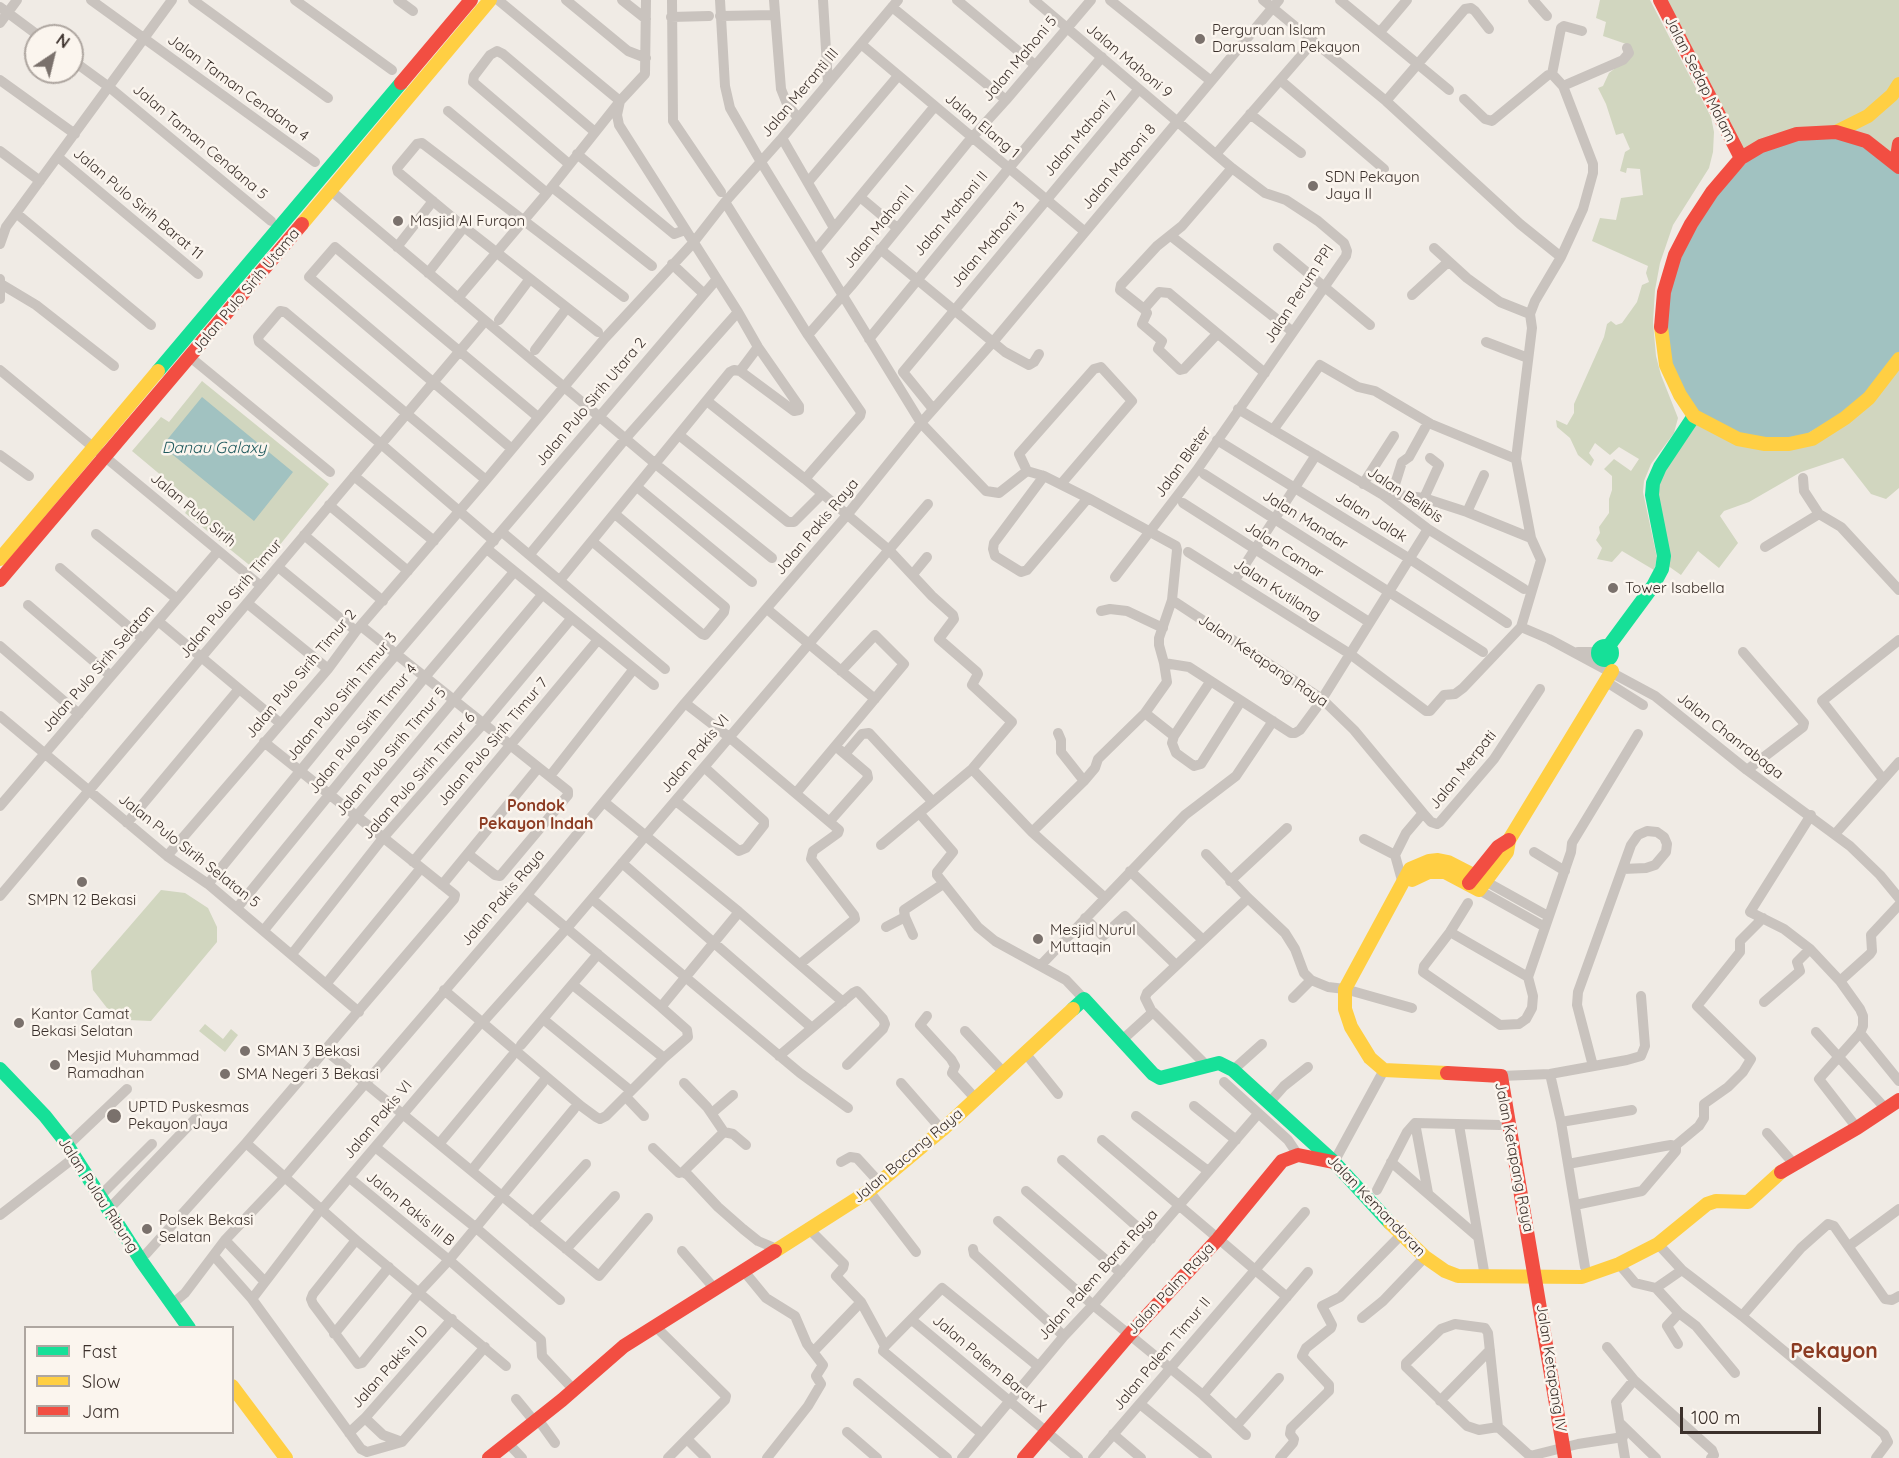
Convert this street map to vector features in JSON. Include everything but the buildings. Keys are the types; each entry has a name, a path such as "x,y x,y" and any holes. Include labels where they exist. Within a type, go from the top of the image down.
{"street":[{"path":"0,23 4,10 17,0"},
{"name":"Jalan Taman Cendana 4","path":"91,0 315,162"},
{"path":"0,244 3,225 16,213 172,0"},
{"path":"193,0 328,98"},
{"path":"296,0 392,70"},
{"path":"398,0 413,11"},
{"name":"Jalan Pulo Sirih Utama","path":"0,560 190,357 330,190 463,21 471,0"},
{"name":"Jalan Pulo Sirih Utama","path":"0,580 100,453 463,21 490,0"},
{"path":"498,0 620,101"},
{"path":"566,0 628,51 646,58"},
{"path":"622,0 646,19"},
{"path":"458,298 620,101 645,74 646,0"},
{"path":"672,0 673,121 808,335 861,414 805,479"},
{"path":"720,0 715,16 730,108 760,162 921,423 986,491 999,493 1027,471"},
{"path":"774,0 781,89 787,104 798,118"},
{"path":"823,0 828,83"},
{"path":"957,0 1035,65"},
{"name":"Jalan Mahoni 9","path":"1034,0 1216,154"},
{"name":"Jalan Mahoni 5","path":"973,137 1091,0"},
{"path":"1110,0 1211,81"},
{"path":"1263,0 1276,4 1313,42 1386,101 1520,224 1561,257"},
{"path":"1380,32 1407,0"},
{"path":"1533,0 1547,16"},
{"name":"Jalan Sedap Malam","path":"1660,0 1741,158"},
{"path":"1343,1 1449,90"},
{"path":"895,4 1006,100"},
{"name":"Jalan Meranti III","path":"563,387 693,243 723,197 782,138 895,4"},
{"name":"Jalan Mahoni 8","path":"993,342 1276,4"},
{"path":"1386,101 1465,9 1471,8 1475,11 1490,29"},
{"path":"4,10 24,25"},
{"path":"671,17 775,15"},
{"path":"1552,74 1561,28 1564,26 1582,31"},
{"path":"1216,154 1313,42"},
{"name":"Jalan Elang 1","path":"861,44 1084,231"},
{"path":"1563,86 1623,60 1629,53 1627,48"},
{"path":"569,164 473,82 474,76 490,55 497,51 503,54 595,132"},
{"name":"Jalan Mahoni II","path":"869,339 1102,57"},
{"name":"Jalan Taman Cendana 5","path":"84,69 271,221"},
{"path":"1521,627 1541,560 1531,537 1516,459 1532,328 1530,314 1535,301 1561,257 1583,209 1593,167 1563,86 1552,74"},
{"path":"1464,99 1485,119 1494,120 1552,74"},
{"path":"808,182 898,76"},
{"path":"0,80 75,134"},
{"path":"1280,80 1384,169"},
{"path":"1836,132 1868,116 1892,95 1899,84"},
{"name":"Jalan Mahoni 7","path":"1046,199 1139,89"},
{"path":"560,580 730,372 740,371 794,411 799,410 799,406 758,347 619,125 617,114 620,101"},
{"path":"816,250 935,106"},
{"path":"448,111 652,266"},
{"path":"1250,114 1301,153"},
{"path":"1897,165 1866,141 1836,132 1797,134 1761,146 1741,158 1712,192 1691,224 1676,255 1664,292 1661,323 1666,365 1680,395 1694,416 1738,439 1772,444 1789,444 1812,439 1845,418 1869,398 1899,358"},
{"name":"Jalan Mahoni I","path":"808,335 973,137"},
{"path":"782,138 834,228"},
{"path":"598,332 464,227 398,172 397,168 417,144 422,143 624,297"},
{"path":"1897,165 1899,144"},
{"path":"0,151 40,181"},
{"path":"577,154 674,234 685,230"},
{"name":"Jalan Perum PPI","path":"1216,154 1265,193 1294,204 1344,243 1347,251 1346,256 1265,374 1238,409"},
{"name":"Jalan Pulo Sirih Barat 11","path":"58,157 198,274"},
{"path":"1216,334 1180,370 1158,350 1161,340 1142,324 1146,313 1144,309 1119,287 1157,246 1171,236 1232,168"},
{"path":"330,190 655,464 772,558"},
{"path":"860,197 897,228"},
{"name":"Jalan Mahoni 3","path":"933,410 903,372 1046,199"},
{"path":"397,247 433,201"},
{"path":"16,213 151,325"},
{"path":"428,273 464,227"},
{"path":"1171,236 1293,332"},
{"path":"512,449 309,277 335,247 538,417"},
{"path":"1278,248 1370,325"},
{"path":"1434,248 1448,262 1500,302 1530,314"},
{"path":"880,249 993,342 1027,364 1032,364 1039,354"},
{"path":"1412,295 1448,262"},
{"path":"672,264 703,293"},
{"name":"Jalan Pulo Sirih Utara 2","path":"502,532 598,415 717,279"},
{"path":"499,320 529,280"},
{"path":"0,299 1,282 36,305 114,366"},
{"path":"1144,309 1159,292 1172,295 1265,374"},
{"path":"535,350 566,309"},
{"path":"486,480 285,312 280,311 258,337 259,342 460,511 514,572 654,685"},
{"path":"530,554 626,438 738,312"},
{"name":"Jalan Pulo Sirih Timur","path":"0,896 485,321"},
{"name":"Jalan Pakis Raya","path":"172,1304 185,1293 225,1240 284,1178 527,895 685,703 848,515 921,423 993,342"},
{"path":"1486,342 1528,358"},
{"path":"740,371 758,347"},
{"path":"190,357 330,472"},
{"path":"1274,430 1320,365 1358,387 1376,392 1431,424 1516,459"},
{"path":"1101,367 1105,369 1132,401 1060,484 1027,471 1019,454 1094,369 1101,367"},
{"name":"Jalan Pulo Sirih","path":"0,370 261,586"},
{"name":"Jalan Pulo Sirih Timur 2","path":"167,856 563,387"},
{"path":"706,401 805,479 889,550 954,616 939,639 977,672 973,685 1012,722 972,769 881,845"},
{"name":"Jalan Belibis","path":"1238,409 1363,484 1388,494 1428,529 1524,589"},
{"name":"Jalan Bleter","path":"1115,577 1218,440 1238,409"},
{"path":"1477,882 1498,847 1509,840 1606,662 1658,577 1664,563 1664,556 1652,495 1653,483 1660,467 1694,416"},
{"path":"1425,428 1409,457 1402,462 1388,494 1424,498 1531,537"},
{"path":"679,435 788,522 794,522 822,494"},
{"path":"1363,484 1394,436"},
{"name":"Jalan Jalak","path":"1218,440 1410,559 1507,623"},
{"path":"0,455 29,476"},
{"path":"1235,580 1316,455"},
{"path":"1424,498 1439,465 1430,458"},
{"name":"Jalan Mandar","path":"1204,474 1483,652"},
{"path":"1467,513 1484,475"},
{"path":"354,476 435,541"},
{"path":"1044,476 994,543 993,549 996,556 1023,572 1033,565 1088,498"},
{"path":"1803,478 1804,491 1819,514 1841,526 1899,590"},
{"name":"Jalan Kutilang","path":"1060,484 1150,531 1235,580 1350,654 1426,711 1430,711 1444,695 1455,694 1463,688 1521,627"},
{"path":"637,487 752,582"},
{"name":"Jalan Camar","path":"1184,502 1369,622"},
{"name":"Jalan Pakis VI","path":"252,1299 322,1209 402,1114 567,928 928,504"},
{"path":"329,505 408,571"},
{"path":"592,542 702,634 711,628 725,607 615,514"},
{"path":"1765,547 1819,514"},
{"path":"1164,663 1189,668 1291,733 1297,733 1320,703 1428,529"},
{"path":"502,532 665,669"},
{"name":"Jalan Pulo Sirih Timur 3","path":"208,884 397,654 502,532"},
{"path":"96,534 177,599"},
{"path":"304,535 383,601"},
{"name":"Jalan Pulo Sirih Selatan","path":"0,806 218,551"},
{"path":"1032,832 1084,781 1095,768 1098,759 1145,713 1167,682 1159,645 1183,551"},
{"path":"913,574 927,557"},
{"path":"278,567 397,654 567,789 568,795 500,876 495,875 468,854"},
{"path":"60,568 143,639"},
{"name":"Jalan Pulo Sirih Timur 4","path":"237,908 425,676 514,572"},
{"name":"Jalan Pulo Sirih Timur 5","path":"264,930 542,595"},
{"name":"Jalan Ketapang Raya","path":"1172,600 1288,675 1362,738 1423,813"},
{"path":"247,603 327,669"},
{"path":"28,605 111,676"},
{"path":"767,609 875,699"},
{"path":"1101,611 1127,610 1163,628"},
{"name":"Jalan Pulo Sirih Timur 6","path":"292,954 383,838 571,620"},
{"path":"158,621 280,723"},
{"name":"Jalan Chanrabaga","path":"1521,627 1575,652 1606,662 1664,702 1747,770 1835,834 1880,875 1899,898"},
{"path":"796,793 904,665 903,661 878,636 874,636 841,671"},
{"path":"1883,779 1822,701 1899,640"},
{"name":"Jalan Pulo Sirih Timur 7","path":"326,984 510,746 597,641"},
{"path":"0,646 79,714"},
{"path":"1575,652 1606,662 1643,705"},
{"path":"1743,652 1804,723 1803,727 1747,770"},
{"path":"550,776 633,670"},
{"path":"1210,682 1174,736 1172,743 1176,753 1194,766 1198,766 1241,701"},
{"path":"127,823 239,689"},
{"name":"Jalan Merpati","path":"1423,813 1431,822 1437,824 1440,822 1494,759 1540,689"},
{"path":"685,703 830,821 838,831 813,851 811,859 854,915 855,920 800,964"},
{"path":"1145,713 1174,736"},
{"name":"Jalan Pulo Sirih Selatan 5","path":"0,716 167,856 208,884 264,930 359,1012"},
{"path":"1040,966 1185,815 1236,776 1273,721"},
{"path":"845,753 862,734 868,733 932,801"},
{"path":"1058,733 1061,740 1061,752 1084,781"},
{"path":"1553,864 1572,843 1638,734"},
{"path":"264,742 455,895 454,899 325,1050 599,1276 648,1218"},
{"path":"830,821 868,779 868,773 834,746"},
{"path":"1835,834 1899,762"},
{"path":"676,801 738,850 746,848 764,825 764,820 704,767"},
{"path":"442,885 538,768"},
{"path":"972,769 1032,832 1104,897"},
{"path":"0,786 10,794"},
{"path":"604,802 739,912 843,1002"},
{"path":"1403,885 1395,855 1406,833 1423,813"},
{"path":"920,814 953,852 937,872 943,884 978,927 987,935 1066,980 1153,1074 1160,1078 1222,1063 1269,1103 1284,1086 1308,1067"},
{"path":"1811,815 1750,912 1785,929 1810,949 1840,981 1863,1016 1860,1033 1819,1079 1857,1128"},
{"path":"1230,881 1287,828"},
{"path":"1364,839 1395,855"},
{"path":"1468,903 1450,932 1424,966 1423,972 1500,1025 1519,1024 1529,1015 1533,1002 1528,977 1565,871 1572,843"},
{"path":"1534,852 1565,871"},
{"path":"1206,854 1230,881 1285,933 1295,949 1304,973 1311,980 1328,987 1345,989 1412,1008"},
{"path":"622,863 812,1028"},
{"path":"1593,1066 1577,1005 1577,997 1623,869"},
{"path":"1130,871 1203,940"},
{"path":"1224,1082 1288,1140 1298,1155 1334,1162 1383,1070 1370,1058 1351,1027 1345,1009 1345,989 1403,885 1429,872 1445,872 1477,882 1546,922"},
{"path":"913,935 904,917 905,908 943,884"},
{"path":"444,990 480,1024 600,1119 606,1116 688,1037 689,1033 661,1007 527,895"},
{"path":"592,898 779,1056 848,1108"},
{"path":"1207,1066 1156,1013 1152,1012 1145,1000 1146,995 1248,898"},
{"path":"1840,981 1870,954 1872,951 1871,936 1899,905"},
{"path":"661,1007 739,912"},
{"path":"1085,918 1103,936 1125,916 1176,965"},
{"path":"886,927 904,917"},
{"path":"1568,1164 1675,1146 1699,1126 1704,1118 1704,1104 1728,1087 1743,1072 1751,1059 1697,1006 1739,953 1740,941 1763,918"},
{"path":"1450,932 1528,977"},
{"path":"1764,1002 1800,971 1797,962 1810,949"},
{"path":"521,1045 598,954"},
{"path":"1293,998 1311,980"},
{"path":"573,985 664,1058"},
{"path":"779,1056 856,992 883,1019 885,1024 883,1029 847,1065"},
{"path":"1501,1076 1550,1074 1641,1056 1644,1052 1641,996"},
{"name":"Jalan Bacang Raya","path":"489,1458 574,1390 624,1346 808,1228 835,1214 874,1187 942,1130 1084,999"},
{"path":"1121,1041 1152,1012"},
{"path":"927,1016 920,1025 951,1059 955,1066 952,1073 975,1098"},
{"path":"543,1019 628,1094 644,1116"},
{"path":"965,1031 1004,1073"},
{"path":"1816,1032 1885,1108"},
{"path":"1860,1033 1899,1081"},
{"path":"1233,1070 1262,1044"},
{"path":"146,1254 322,1054"},
{"path":"1026,1054 1058,1094"},
{"path":"439,1144 512,1056"},
{"name":"Jalan Pulau Ribung","path":"0,1069 45,1116 71,1151 99,1197 188,1326"},
{"name":"Jalan Ketapang Raya","path":"1383,1070 1501,1076 1536,1278"},
{"path":"1550,1074 1561,1122 1585,1267"},
{"path":"472,1170 543,1082"},
{"path":"684,1083 712,1113 724,1132 733,1134 746,1145"},
{"path":"901,1083 942,1130"},
{"path":"0,1215 71,1151 127,1089"},
{"path":"712,1113 733,1095"},
{"name":"Jalan Kemandoran","path":"1269,1103 1334,1162 1401,1235 1425,1257 1445,1271 1458,1276 1536,1278 1582,1277 1619,1264 1658,1244 1707,1204 1716,1201 1748,1202 1778,1174 1857,1128 1899,1100"},
{"path":"1194,1106 1236,1140"},
{"path":"356,1240 312,1297 313,1304 334,1334 357,1363 362,1364 574,1109"},
{"path":"1561,1122 1632,1110"},
{"name":"Jalan Palem Barat Raya","path":"962,1458 1038,1366 1094,1305 1258,1114"},
{"path":"1136,1116 1208,1171"},
{"path":"108,1210 197,1117"},
{"path":"1415,1123 1428,1192"},
{"path":"1377,1190 1409,1128 1415,1123 1500,1125"},
{"path":"1459,1125 1485,1277"},
{"path":"653,1149 678,1173 683,1172 724,1132"},
{"path":"1767,1133 1794,1164"},
{"path":"1102,1140 1287,1298"},
{"path":"246,1143 356,1240 421,1291 506,1366"},
{"path":"99,1197 152,1144"},
{"path":"1575,1205 1642,1191 1676,1150 1675,1146"},
{"path":"380,1150 560,1300"},
{"name":"Jalan Palm Raya","path":"1024,1458 1129,1335 1218,1239 1272,1171 1282,1161 1298,1155"},
{"path":"841,1162 850,1157 857,1158 916,1252"},
{"path":"1062,1160 1151,1239"},
{"path":"1391,1162 1478,1237"},
{"path":"533,1222 585,1164"},
{"path":"683,1172 742,1229 758,1241 777,1249"},
{"name":"Jalan Pakis III B","path":"352,1180 541,1340 542,1356 574,1390"},
{"path":"1026,1191 1121,1273"},
{"path":"566,1249 615,1196"},
{"path":"1849,1246 1899,1209"},
{"name":"Jalan Palem Timur II","path":"1093,1458 1305,1212"},
{"path":"998,1221 1129,1335 1203,1395 1246,1435"},
{"path":"1743,1316 1801,1248 1823,1226 1828,1224 1834,1226 1885,1299 1892,1300 1899,1296"},
{"path":"808,1228 843,1264 843,1268 836,1276 861,1302 885,1346"},
{"path":"1280,1458 1293,1443 1291,1428 1329,1391 1329,1385 1302,1356 1306,1348 1331,1328 1332,1321 1323,1310 1323,1304 1340,1297 1401,1235"},
{"path":"225,1240 265,1282"},
{"path":"1658,1244 1682,1270 1743,1316 1887,1437 1888,1444 1876,1458"},
{"path":"973,1249 974,1254 1064,1336"},
{"path":"682,1251 714,1288"},
{"path":"214,1256 252,1299 349,1433 365,1451 402,1442 485,1347"},
{"path":"1362,1318 1383,1301 1425,1257"},
{"path":"1619,1264 1635,1283 1656,1288 1678,1313 1696,1326 1736,1373"},
{"path":"334,1334 389,1267"},
{"path":"743,1270 766,1298 795,1316 803,1335 823,1365 816,1376 821,1384 808,1406 767,1458"},
{"path":"1656,1288 1682,1270"},
{"path":"1203,1395 1308,1272"},
{"name":"Jalan Ketapang IV","path":"1536,1278 1564,1453"},
{"path":"982,1434 883,1351 885,1346 940,1289 944,1288 1038,1366"},
{"path":"813,1352 861,1302"},
{"path":"1678,1313 1667,1326 1678,1344"},
{"name":"Jalan Pakis II D","path":"349,1433 365,1418 452,1319"},
{"name":"Jalan Palem Barat X","path":"912,1320 1078,1458"},
{"path":"1498,1427 1472,1429 1406,1367 1406,1363 1448,1325 1485,1328 1488,1333 1498,1427 1531,1457 1564,1453 1578,1444 1623,1437"},
{"path":"655,1326 725,1394 725,1400 668,1458"},
{"path":"1607,1347 1634,1380 1712,1450 1714,1455 1711,1458"},
{"path":"1440,1401 1490,1350"},
{"path":"1236,1426 1279,1378"},
{"path":"1625,1458 1621,1424 1615,1407 1616,1402 1634,1380"},
{"path":"858,1383 947,1458"},
{"path":"234,1389 286,1458"},
{"path":"516,1399 555,1443"},
{"path":"1140,1404 1207,1458"},
{"path":"365,1418 383,1435 402,1442"},
{"path":"1621,1424 1656,1458"},
{"path":"847,1432 877,1458"},
{"path":"1113,1434 1141,1458"},
{"path":"687,1439 706,1458"},
{"path":"507,1442 522,1458"}],"green space":[{"path":"1600,0 1650,0 1711,117 1714,132 1709,168 1673,225 1660,263 1655,290 1653,322 1656,356 1678,418 1674,433 1651,464 1644,481 1643,492 1657,558 1654,570 1622,551 1612,562 1597,559 1602,548 1596,540 1600,533 1599,527 1609,513 1609,499 1612,490 1612,476 1604,469 1614,459 1631,471 1639,459 1619,447 1610,455 1595,443 1589,453 1594,460 1591,466 1578,455 1570,438 1557,427 1556,420 1567,425 1574,413 1574,404 1604,337 1607,324 1611,321 1616,325 1622,323 1637,302 1642,285 1649,282 1646,273 1648,266 1592,241 1600,218 1616,220 1621,198 1643,195 1640,169 1627,168 1626,173 1620,171 1625,152 1630,149 1623,133 1616,135 1598,88 1603,86 1609,73 1632,55 1629,45 1603,36 1606,22 1596,18"},
{"path":"1660,0 1899,0 1899,167 1741,158"},
{"path":"1899,359 1899,488 1886,499 1871,494 1843,458 1801,472 1749,502 1724,511 1720,516 1738,543 1719,568 1698,551 1681,575 1664,563 1652,495 1694,416"},
{"path":"202,381 329,484 258,572 185,513 193,502 132,451 161,417 169,422"},
{"path":"161,890 185,893 208,908 217,927 217,942 151,1021 128,1020 107,1008 93,990 91,971"},
{"path":"205,1024 223,1039 231,1029 238,1035 225,1052 199,1031"}],"water":[{"path":"1836,132 1899,167 1899,359 1869,398 1789,444 1715,429 1680,395 1661,323 1690,225 1761,146"},
{"name":"Danau Galaxy","path":"202,397 293,472 254,521 162,446"}],"traffic: fast":[{"path":"158,371 401,83"},
{"path":"1608,647 1653,586 1662,569 1664,556 1652,495 1653,483 1660,467 1694,416"},
{"path":"1605,646 1610,648 1612,653 1610,658 1605,660 1600,658 1598,653 1600,648 1605,646"},
{"path":"1073,1009 1084,999 1153,1074 1160,1078 1219,1063 1233,1070 1334,1162 1390,1223"},
{"path":"0,1069 45,1116 64,1140 142,1262 188,1326"}],"traffic: slow":[{"path":"302,224 490,0"},
{"path":"1836,132 1868,116 1892,95 1899,84"},
{"path":"1661,327 1666,365 1680,395 1694,416 1738,439 1765,444 1789,444 1812,439 1845,418 1869,398 1899,359"},
{"path":"0,559 158,371"},
{"path":"1412,880 1429,872 1445,872 1479,890 1507,852 1509,840 1612,671"},
{"path":"1447,1073 1384,1070 1370,1058 1351,1027 1345,1009 1345,989 1410,869 1429,861 1438,860 1448,862 1485,881"},
{"path":"775,1251 869,1191 942,1130 1073,1009"},
{"path":"1390,1223 1425,1257 1445,1271 1458,1276 1582,1277 1619,1264 1658,1244 1707,1204 1716,1201 1748,1202 1781,1172"},
{"path":"234,1389 286,1458"}],"traffic: jam":[{"path":"401,83 471,0"},
{"path":"1660,0 1741,158"},
{"path":"1661,327 1664,292 1675,255 1691,224 1712,192 1741,158 1761,146 1797,134 1836,132 1866,141 1899,167"},
{"path":"1896,163 1899,144"},
{"path":"0,580 302,224"},
{"path":"1469,883 1498,847 1509,840"},
{"path":"1447,1073 1501,1076 1565,1458"},
{"path":"1781,1172 1857,1128 1899,1100"},
{"path":"1024,1458 1129,1335 1218,1239 1282,1161 1298,1155 1333,1162"},
{"path":"489,1458 562,1400 624,1346 775,1251"}],"place":[{"name":"Perguruan Islam Darussalam Pekayon","path":"1200,39"},
{"name":"SDN Pekayon Jaya II","path":"1313,186"},
{"name":"Masjid Al Furqon","path":"398,221"},
{"name":"Tower Isabella","path":"1613,588"},
{"name":"SMPN 12 Bekasi","path":"82,882"},
{"name":"Mesjid Nurul Muttaqin","path":"1038,939"},
{"name":"Kantor Camat Bekasi Selatan","path":"19,1023"},
{"name":"SMAN 3 Bekasi","path":"245,1051"},
{"name":"Mesjid Muhammad Ramadhan","path":"55,1065"},
{"name":"SMA Negeri 3 Bekasi","path":"225,1074"},
{"name":"UPTD Puskesmas Pekayon Jaya","path":"114,1116"},
{"name":"Polsek Bekasi Selatan","path":"147,1229"}],"district":[{"name":"Pondok Pekayon Indah","path":"536,815"},
{"name":"Pekayon","path":"1834,1352"}]}
